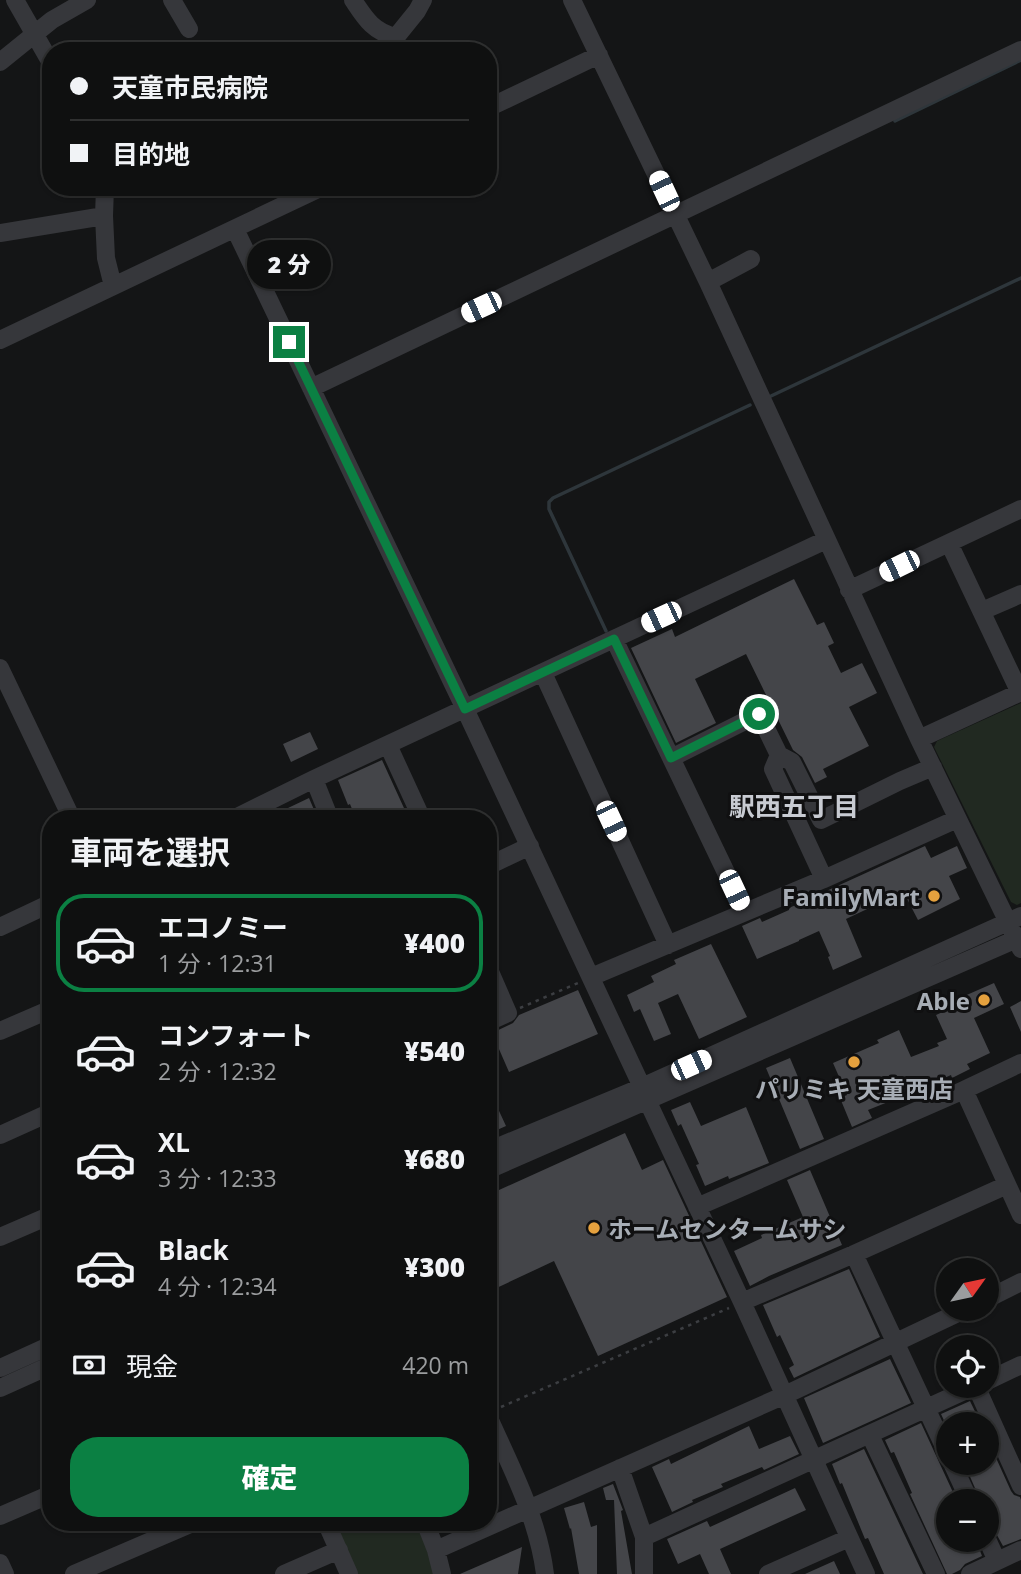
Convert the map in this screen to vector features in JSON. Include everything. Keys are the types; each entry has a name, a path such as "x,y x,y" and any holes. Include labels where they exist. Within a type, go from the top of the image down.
{"street":[{"path":"15,0 42,48"},
{"path":"0,62 52,20 87,0"},
{"path":"172,0 189,29"},
{"path":"353,0 366,19 397,42"},
{"path":"401,42 423,0"},
{"path":"497,1148 644,1093 1019,942 1014,919 957,819 708,282 572,0"},
{"path":"311,388 1021,50"},
{"path":"497,104 599,55"},
{"path":"105,196 106,258 113,286"},
{"path":"0,340 303,196"},
{"path":"0,233 104,216"},
{"path":"235,229 530,846 866,1574"},
{"path":"708,282 751,259"},
{"path":"849,590 1021,509"},
{"path":"251,810 826,540"},
{"path":"919,739 1021,692 949,543"},
{"path":"982,611 1021,594"},
{"path":"614,639 745,912"},
{"path":"0,668 68,810"},
{"path":"543,673 668,944"},
{"path":"671,758 759,714 779,755 792,762 821,820 933,767"},
{"path":"388,745 418,810"},
{"path":"779,755 774,769 824,879"},
{"path":"314,779 326,810"},
{"path":"591,978 957,819"},
{"path":"497,862 530,846"},
{"path":"0,927 42,907"},
{"path":"497,1166 644,1093 1014,919"},
{"path":"497,988 508,1013 497,1018"},
{"path":"0,1031 42,1013"},
{"path":"697,1207 1021,1063"},
{"path":"964,1090 1021,1215"},
{"path":"0,1135 42,1116"},
{"path":"743,1303 1007,1185"},
{"path":"0,1237 42,1219"},
{"path":"854,1254 936,1429"},
{"path":"999,1293 1021,1282"},
{"path":"497,1523 785,1395 941,1321"},
{"path":"0,1368 42,1349"},
{"path":"999,1375 1021,1365"},
{"path":"0,1388 42,1369"},
{"path":"644,1537 950,1398"},
{"path":"981,1398 1021,1486"},
{"path":"497,1417 542,1550 545,1574"},
{"path":"870,1435 936,1574"},
{"path":"620,1468 644,1537 644,1574"},
{"path":"0,1516 42,1498"},
{"path":"74,1574 174,1531"},
{"path":"330,1531 349,1574"},
{"path":"429,1531 442,1574"},
{"path":"436,1550 479,1531"},
{"path":"771,1573 849,1538"},
{"path":"284,1574 339,1550"},
{"path":"970,1574 1021,1550"},
{"path":"993,1552 997,1561"},
{"path":"0,1563 5,1574"}],"path":[{"path":"508,1013 591,978"},
{"path":"497,1410 743,1303"}],"shaded area":[{"path":"1021,703 1021,903 1017,905 1011,902 934,747 937,741"},
{"path":"336,1531 421,1531 438,1574 355,1574"}],"building":[{"path":"794,579 817,625 824,622 834,643 828,646 841,673 862,663 877,693 849,707 869,746 823,769 827,777 815,783 802,757 793,750 746,654 695,679 716,723 676,743 631,648 672,629 675,637"},
{"path":"310,732 318,749 291,762 283,744"},
{"path":"382,760 405,810 352,810 338,780"},
{"path":"309,798 314,810 289,810 288,808"},
{"path":"925,846 931,858 957,846 967,868 949,876 960,899 918,920 905,895 900,897 899,894 846,919 862,957 833,970 819,931 757,959 742,926 760,918 762,922"},
{"path":"711,944 747,1017 699,1039 678,994 658,1003 671,1034 654,1041 640,1009 634,1012 627,995 654,982 651,976 676,964 674,960"},
{"path":"994,983 1004,1004 974,1018 990,1053 967,1064 970,1069 952,1078 951,1075 933,1083 932,1081 868,1110 872,1118 852,1127 840,1098 847,1095 833,1063 879,1043 877,1040 899,1030 911,1057 939,1046 937,1043 947,1039 936,1015 965,1002 962,997"},
{"path":"578,990 598,1034 509,1072 497,1044 497,1031 513,1023 519,1015"},
{"path":"1021,1001 1021,1032 1010,1007"},
{"path":"790,1058 824,1139 800,1149 766,1068"},
{"path":"690,1102 701,1126 746,1107 769,1163 705,1186 696,1165 699,1164 681,1124 678,1126 671,1110"},
{"path":"497,1106 506,1126 497,1130"},
{"name":"ホームセンタームサシ","path":"625,1133 642,1170 663,1160 727,1297 598,1356 554,1261 497,1288 497,1191"},
{"path":"810,1170 842,1245 750,1286 734,1251 762,1238 761,1235 803,1217 787,1180"},
{"path":"849,1269 880,1337 794,1378 789,1368 794,1365 780,1335 777,1337 763,1305"},
{"path":"890,1359 911,1403 823,1443 804,1398"},
{"path":"970,1401 975,1412 945,1412"},
{"path":"921,1423 936,1456 936,1475 945,1475 951,1489 936,1489 936,1550 894,1452 891,1453 885,1440"},
{"path":"749,1426 759,1449 790,1436 799,1454 764,1470 762,1467 721,1484 723,1487 672,1512 652,1467 669,1459 671,1464"},
{"path":"864,1449 923,1574 884,1574 868,1538 865,1539 832,1464"},
{"path":"999,1464 1011,1491 1021,1500 1021,1539 1003,1546 999,1539 999,1489 975,1489 969,1475 999,1475"},
{"path":"613,1484 623,1510 621,1511 632,1574 617,1574 614,1500 606,1500 603,1488"},
{"path":"795,1488 806,1510 720,1549 731,1574 709,1574 700,1554 678,1564 667,1539 707,1521 710,1527"},
{"path":"584,1502 591,1527 597,1525 597,1574 579,1574 571,1528 564,1508"},
{"path":"522,1547 518,1574 460,1574"},
{"path":"937,1552 980,1552 982,1556 965,1564 960,1570 947,1574"},
{"path":"834,1561 840,1574 805,1574"}],"waterway":[{"path":"895,121 1021,60"},
{"path":"771,396 1021,278"},
{"path":"606,631 549,509 549,502 750,405"}],"place":[{"name":"FamilyMart","path":"934,896"},
{"name":"Able","path":"984,1000"},
{"name":"パリミキ 天童西店","path":"854,1062"},
{"name":"ホームセンタームサシ","path":"594,1228"}],"district":[{"name":"駅西五丁目","path":"794,806"}],"route":[{"path":"289,342 465,709 614,639 671,758 759,714"}]}
